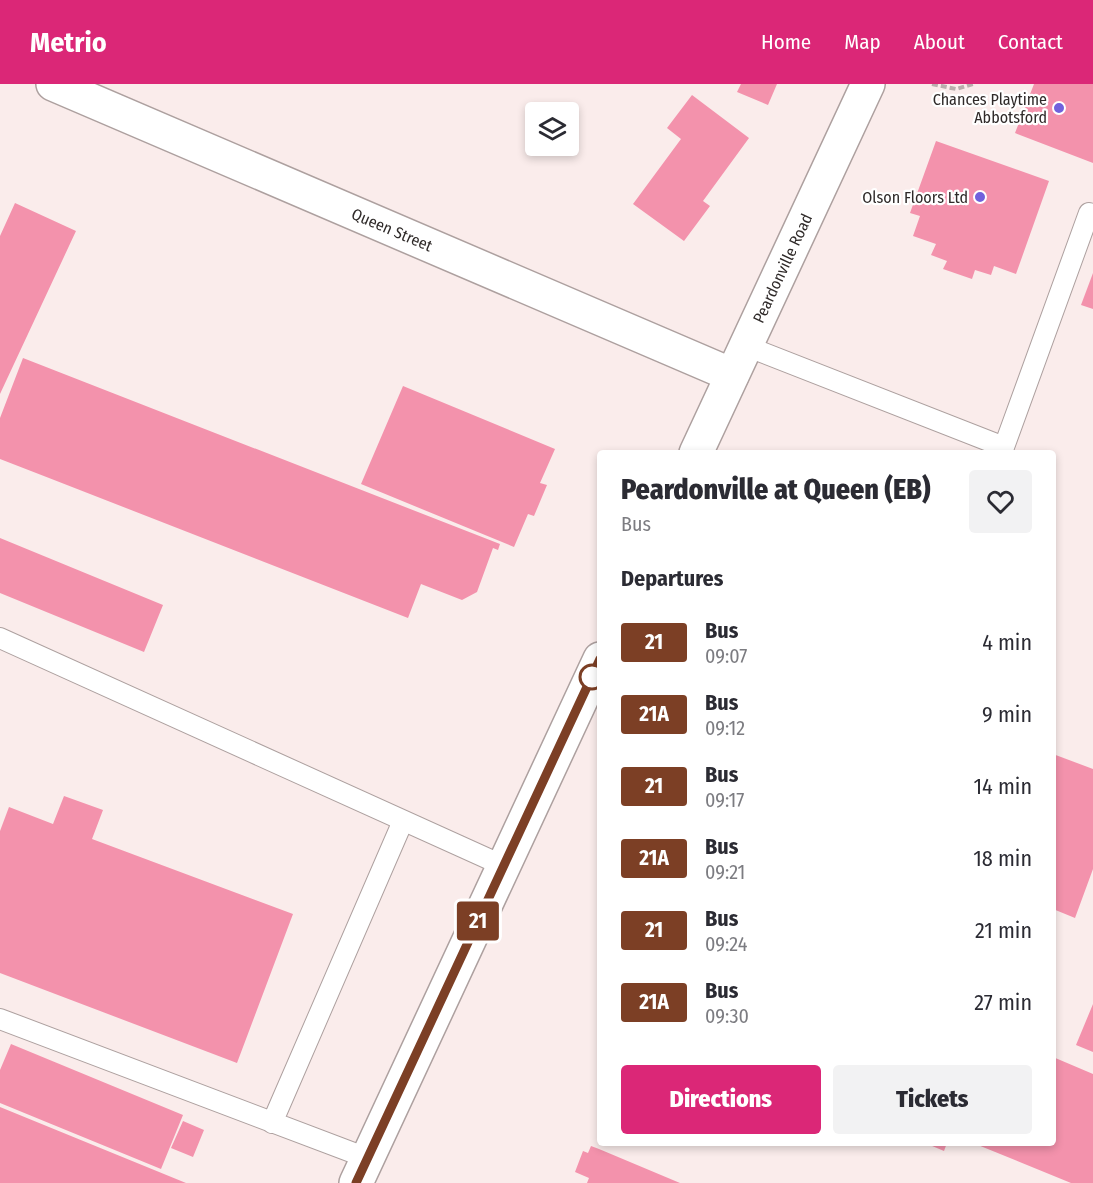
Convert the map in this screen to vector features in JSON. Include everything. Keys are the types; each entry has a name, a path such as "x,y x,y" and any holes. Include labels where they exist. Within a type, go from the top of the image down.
{"main road":[{"name":"Queen Street","path":"53,84 732,375"},
{"name":"Peardonville Road","path":"697,450 868,84"},
{"path":"362,1171 597,665"}],"lane":[{"path":"746,346 1004,447 1089,213"},
{"path":"0,638 504,866"},
{"path":"272,1123 403,821"},
{"path":"0,1019 272,1123 362,1171"}],"path":[{"path":"932,84 956,89 973,84"}],"building":[{"path":"741,84 777,84 768,105 737,92"},
{"name":"Chances Playtime Abbotsford","path":"1034,84 1093,84 1093,163 1015,133"},
{"path":"692,95 749,138 703,201 710,206 684,241 633,204 681,139 667,128"},
{"name":"Olson Floors Ltd","path":"936,141 1049,181 1016,274 994,266 991,275 975,270 972,279 943,269 947,261 931,255 936,244 913,236 920,216 910,213"},
{"path":"15,203 76,231 0,394 0,236"},
{"path":"1093,273 1093,309 1081,305"},
{"path":"23,358 500,544 498,550 493,548 477,592 462,600 421,584 408,618 0,459 0,418"},
{"path":"403,386 555,449 540,483 547,485 534,516 528,514 514,547 361,484"},
{"path":"0,538 163,605 144,652 0,593"},
{"path":"1056,755 1093,769 1093,869 1075,918 1056,910"},
{"path":"64,796 103,810 92,839 293,914 237,1063 0,973 0,831 9,807 53,824"},
{"path":"1093,1004 1093,1052 1076,1045"},
{"path":"11,1044 183,1115 161,1169 0,1103 0,1070"},
{"path":"1056,1058 1093,1074 1093,1183 1071,1183 980,1146 1056,1146"},
{"path":"0,1107 186,1183 0,1183"},
{"path":"183,1121 204,1130 193,1157 171,1148"},
{"path":"591,1146 680,1183 587,1183 589,1178 575,1172 583,1151 588,1153"},
{"path":"932,1146 946,1146 944,1151"}],"bus line":[{"name":"21","path":"356,1183 597,665"}],"place":[{"name":"Chances Playtime Abbotsford","path":"1059,108"},
{"name":"Olson Floors Ltd","path":"980,197"}]}
